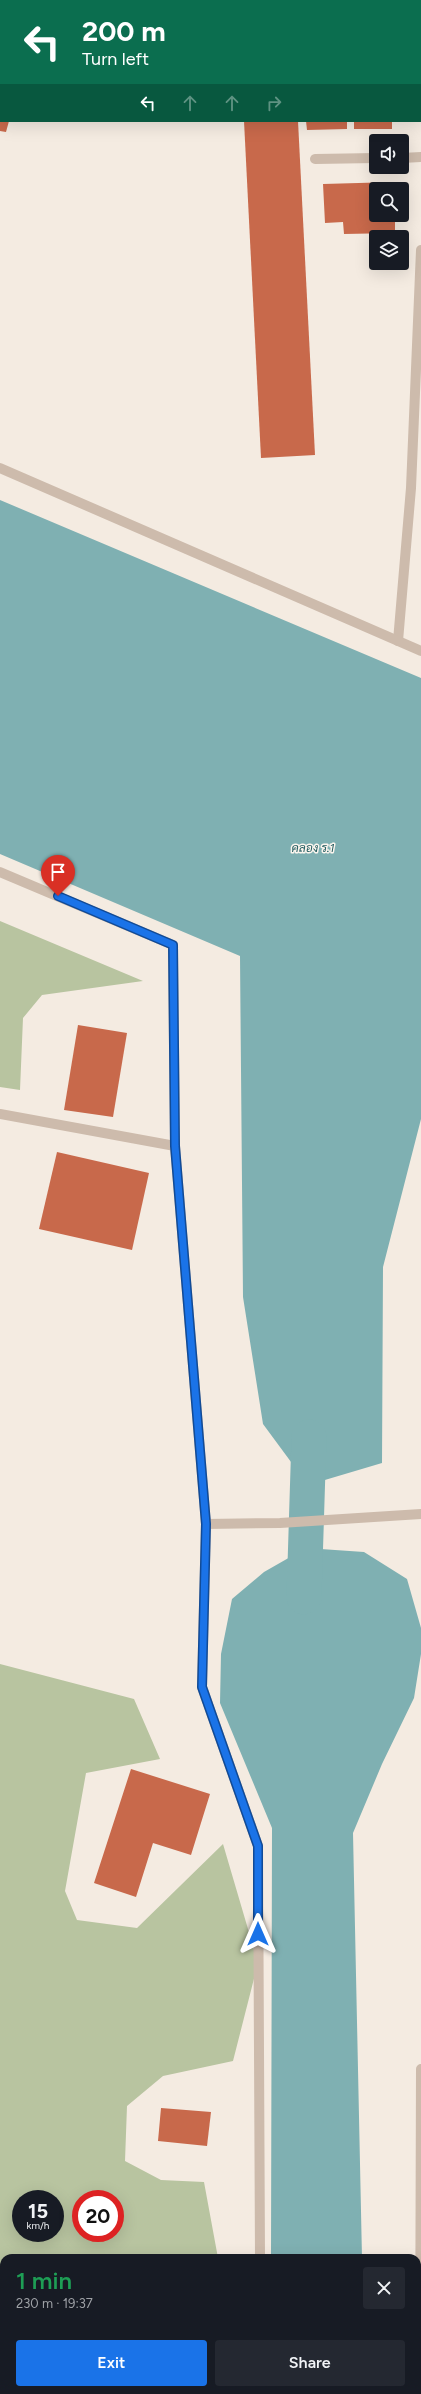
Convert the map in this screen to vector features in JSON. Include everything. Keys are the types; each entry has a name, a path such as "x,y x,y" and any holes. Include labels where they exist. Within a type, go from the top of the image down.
{"street":[{"path":"409,158 421,157"},
{"path":"315,159 369,158"},
{"path":"398,641 411,488 421,250"},
{"path":"0,468 421,651"},
{"path":"0,872 173,945 175,1146 206,1524 202,1687 258,1846 260,2254"},
{"path":"0,1114 175,1146"},
{"path":"206,1524 280,1523 396,1517 421,1514"},
{"path":"420,2254 421,2069"}],"green space":[{"path":"0,921 143,981 42,995 23,1018 20,1090 0,1087"},
{"path":"0,1664 134,1699 160,1759 86,1773 65,1891 77,1920 137,1928 223,1844 258,1963 233,2061 163,2076 127,2106 125,2161 161,2180 204,2182 217,2254 0,2254"}],"water":[{"name":"คลอง ร.1","path":"0,500 421,678 421,1119 383,1267 382,1463 308,1485 263,1424 243,1297 240,956 0,854"},
{"path":"306,1548 364,1552 407,1579 421,1628 421,1654 414,1698 382,1764 353,1833 362,2254 271,2254 272,1828 220,1703 221,1654 232,1599 264,1572"}],"building":[{"path":"0,122 9,122 6,132 0,131"},
{"path":"244,122 298,122 315,455 261,458"},
{"path":"306,122 347,122 347,129 307,130"},
{"path":"354,122 392,122 392,129 354,129"},
{"path":"369,183 369,222 395,222 395,230 369,230 369,234 344,234 343,222 325,223 323,184"},
{"path":"78,1025 127,1033 113,1117 64,1110"},
{"path":"57,1152 149,1173 132,1250 39,1229"},
{"path":"131,1769 210,1794 191,1855 153,1843 136,1897 94,1883"},
{"path":"161,2108 211,2112 207,2146 158,2141"}],"waterway":[{"path":"304,1597 309,1437"}],"route":[{"path":"58,896 173,945 175,1146 206,1524 202,1687 258,1846 258,1934"}]}
